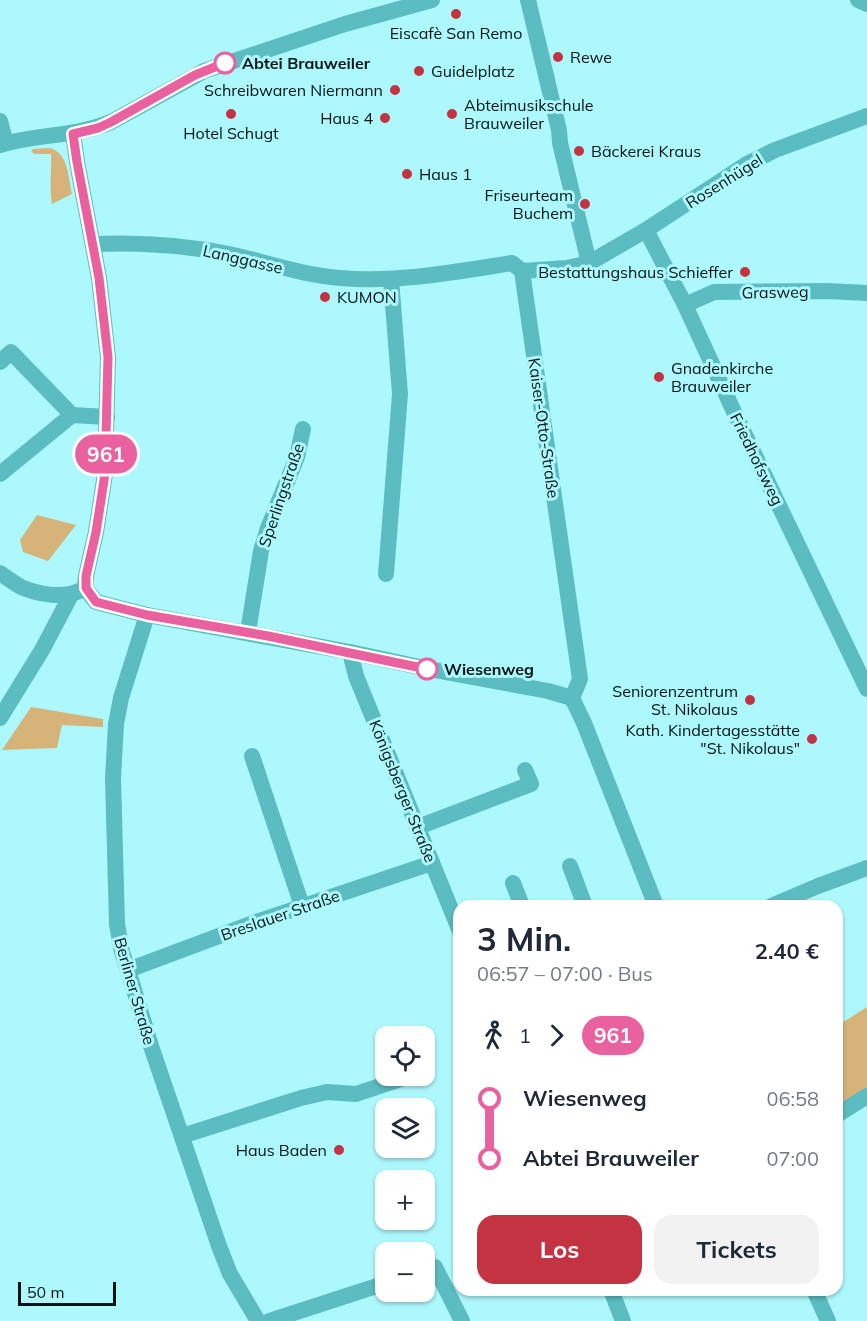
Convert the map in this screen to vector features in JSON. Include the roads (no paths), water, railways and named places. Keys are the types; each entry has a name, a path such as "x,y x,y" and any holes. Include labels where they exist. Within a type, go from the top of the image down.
{"street":[{"path":"0,121 3,144 98,128 195,75 218,66 355,21 432,0"},
{"path":"522,271 567,268 589,263 528,0"},
{"path":"858,0 867,4"},
{"name":"Rosenhügel","path":"589,263 646,230 747,164 775,150 867,116"},
{"path":"0,718 86,576 105,474 108,357 93,244 73,134"},
{"name":"Friedhofsweg","path":"646,230 685,305 735,414 861,660 867,689"},
{"name":"Langgasse","path":"93,244 133,244 202,249 231,254 288,270 340,278 391,279 512,263 522,271"},
{"name":"Kaiser-Otto-Straße","path":"522,271 580,679 572,698"},
{"path":"386,574 400,394 391,279"},
{"name":"Grasweg","path":"685,305 714,292 867,293"},
{"path":"0,362 11,352 72,415"},
{"path":"0,474 72,415 107,417"},
{"name":"Sperlingstraße","path":"248,633 261,551 297,457 303,429"},
{"path":"0,573 21,586 45,594 78,591 96,602 147,615 350,652 548,691 572,698 654,900"},
{"name":"Berliner Straße","path":"147,615 120,698 116,724 113,778 117,924 122,952 151,1046 222,1253 230,1274 258,1321"},
{"name":"Königsberger Straße","path":"350,652 356,676 453,915"},
{"path":"252,756 302,906"},
{"path":"418,827 531,784 525,770"},
{"name":"Breslauer Straße","path":"128,970 302,906 432,864"},
{"path":"570,866 583,900"},
{"path":"785,900 867,868"},
{"path":"513,884 520,900"},
{"path":"182,1136 301,1098 327,1092 356,1094 380,1086"},
{"path":"843,1111 867,1096"},
{"path":"435,1267 462,1321"},
{"path":"269,1321 375,1287"},
{"path":"613,1296 623,1321"},
{"path":"817,1296 828,1321"}],"place":[{"name":"Eiscafè San Remo","path":"456,14"},
{"name":"Rewe","path":"558,57"},
{"name":"Abtei Brauweiler","path":"225,63"},
{"name":"Guidelplatz","path":"419,71"},
{"name":"Schreibwaren Niermann","path":"395,90"},
{"name":"Hotel Schugt","path":"231,114"},
{"name":"Abteimusikschule Brauweiler","path":"452,114"},
{"name":"Haus 4","path":"385,118"},
{"name":"Bäckerei Kraus","path":"579,151"},
{"name":"Haus 1","path":"407,174"},
{"name":"Friseurteam Buchem","path":"585,204"},
{"name":"Bestattungshaus Schieffer","path":"745,272"},
{"name":"KUMON","path":"325,297"},
{"name":"Gnadenkirche Brauweiler","path":"659,377"},
{"name":"Wiesenweg","path":"427,669"},
{"name":"Seniorenzentrum St. Nikolaus","path":"750,700"},
{"name":"Kath. Kindertagesstätte \"St. Nikolaus\"","path":"812,739"},
{"name":"Haus Baden","path":"339,1150"}]}
